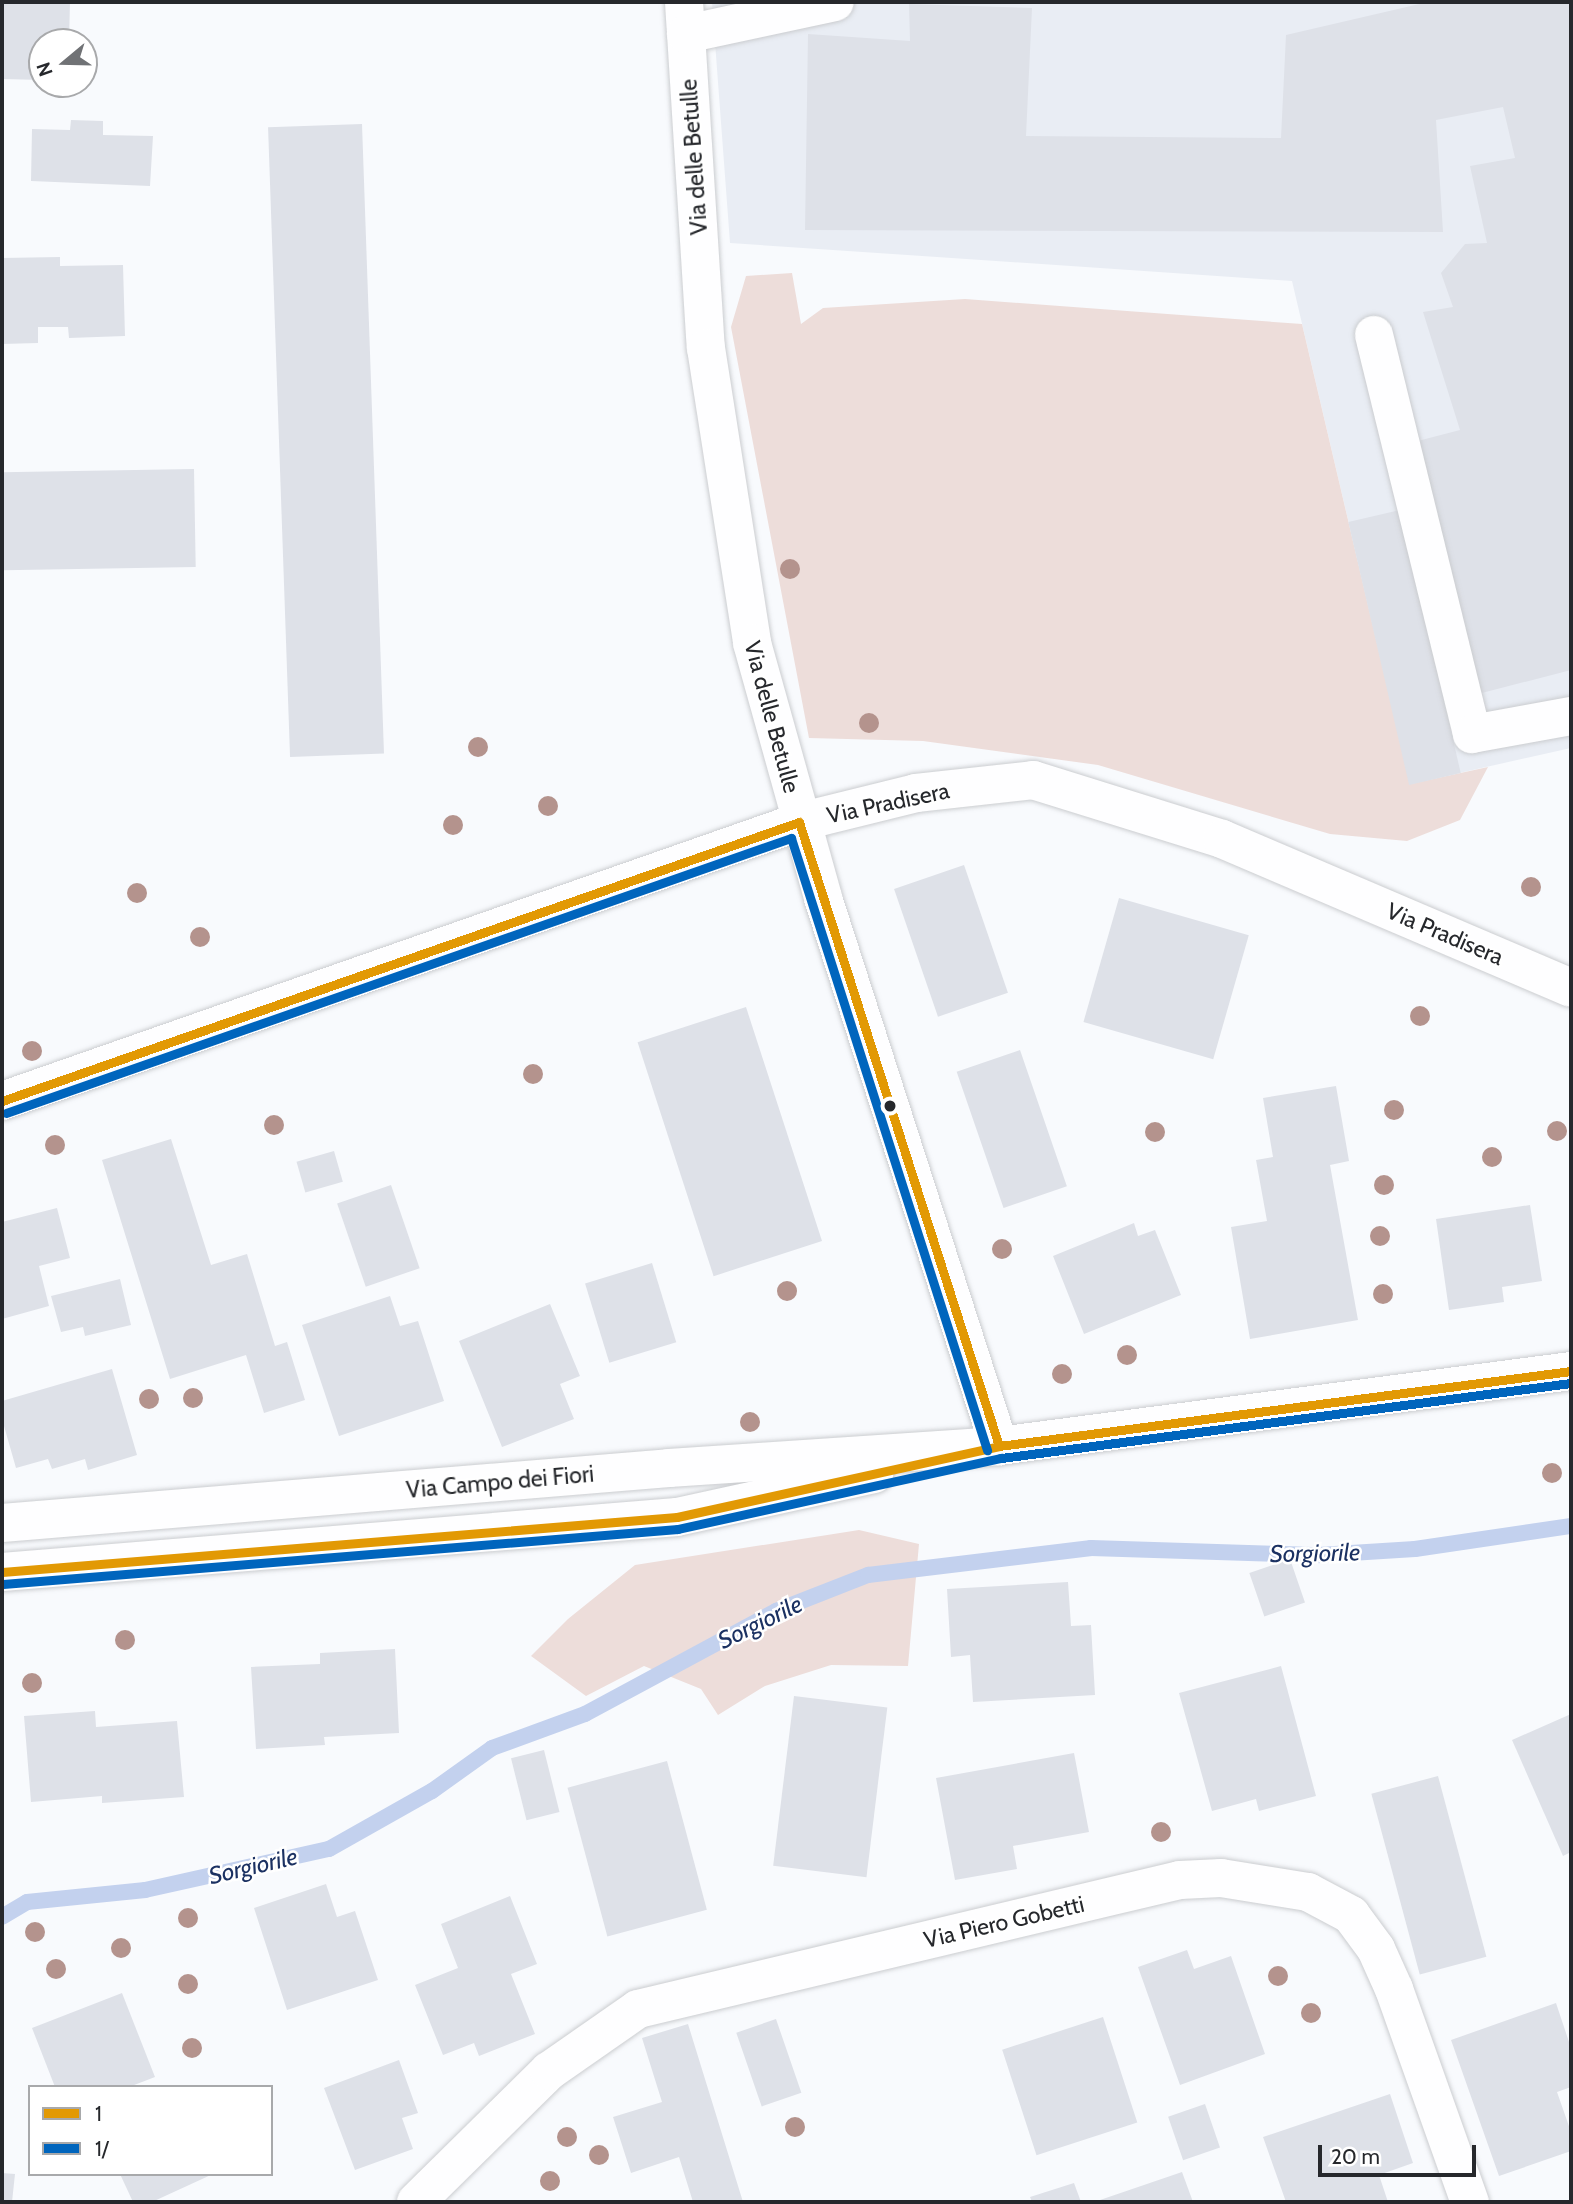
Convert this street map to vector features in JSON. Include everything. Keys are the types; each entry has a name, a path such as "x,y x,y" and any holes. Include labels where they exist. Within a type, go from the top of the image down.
{"street":[{"path":"685,18 835,2"},
{"name":"Via delle Betulle","path":"685,18 706,348 731,533 752,643 799,822 999,1446"},
{"path":"1374,335 1472,734 1571,716"},
{"name":"Via Pradisera","path":"2,1101 799,822 916,793 1033,780 1222,839 1571,988"},
{"name":"Via Campo dei Fiori","path":"2,1523 669,1468 999,1446 1571,1371"},
{"name":"Via Campo dei Fiori","path":"2,1572 677,1517 999,1446"},
{"name":"Via Piero Gobetti","path":"416,2202 549,2071 638,2009 1180,1880 1222,1878 1308,1892 1351,1915 1376,1948 1394,1989 1470,2202"}],"shaded area":[{"path":"712,2 1571,2 1571,748 1410,784 1292,281 730,243"},
{"path":"792,273 801,324 823,308 965,299 1302,324 1410,784 1488,767 1460,820 1407,841 1330,834 1098,765 923,741 809,738 731,327 746,276"},
{"path":"859,1530 919,1544 908,1666 831,1665 765,1686 718,1715 701,1689 644,1666 586,1696 531,1656 568,1619 635,1565"}],"building":[{"path":"2,2 70,2 69,28 28,28 28,80 2,79"},
{"path":"1428,2 1571,2 1571,670 1478,694 1410,443 1460,430 1423,312 1453,307 1441,273 1465,244 1487,243 1470,166 1515,158 1503,107 1436,120 1443,232 805,230 808,34 910,41 909,4 1032,8 1026,136 1281,138 1286,35"},
{"path":"71,120 103,121 103,135 153,136 150,186 31,181 32,129 70,130"},
{"path":"362,124 384,754 290,757 268,127"},
{"path":"60,257 60,266 123,265 125,336 69,338 68,327 38,327 38,343 2,344 2,258"},
{"path":"194,469 196,567 4,570 2,472"},
{"path":"1400,510 1461,773 1409,785 1348,522"},
{"path":"964,865 1008,993 938,1017 894,889"},
{"path":"1119,898 1249,935 1213,1059 1083,1022"},
{"path":"746,1007 822,1241 714,1276 638,1042"},
{"path":"1020,1050 1067,1186 1004,1208 957,1072"},
{"path":"1336,1086 1349,1161 1330,1165 1358,1320 1250,1339 1231,1227 1267,1221 1256,1160 1273,1157 1263,1098"},
{"path":"171,1139 211,1265 247,1254 275,1346 287,1342 305,1400 264,1413 246,1355 170,1379 102,1160"},
{"path":"334,1151 343,1182 305,1193 297,1162"},
{"path":"391,1185 420,1268 366,1287 337,1204"},
{"path":"1530,1205 1542,1281 1502,1287 1504,1302 1449,1310 1436,1219"},
{"path":"57,1208 70,1258 39,1266 49,1306 2,1319 2,1222"},
{"path":"1134,1223 1138,1236 1155,1230 1181,1295 1084,1334 1053,1256"},
{"path":"652,1263 676,1342 609,1363 585,1283"},
{"path":"120,1279 131,1325 85,1336 83,1327 61,1332 51,1296"},
{"path":"390,1296 400,1326 418,1321 444,1401 339,1436 302,1325"},
{"path":"550,1304 580,1376 560,1384 574,1419 502,1447 459,1341"},
{"path":"112,1369 137,1455 88,1470 85,1459 52,1469 48,1459 16,1468 2,1419 2,1401"},
{"path":"1290,1559 1305,1602 1264,1616 1249,1573"},
{"path":"1068,1582 1071,1626 1091,1625 1095,1695 973,1702 970,1655 951,1657 947,1589"},
{"path":"395,1649 399,1733 324,1737 325,1745 256,1749 251,1667 320,1664 320,1653"},
{"path":"1281,1666 1316,1796 1259,1811 1256,1799 1212,1811 1179,1693"},
{"path":"794,1696 887,1707 866,1877 773,1866"},
{"path":"95,1711 96,1727 177,1721 184,1797 102,1803 102,1796 31,1802 24,1716"},
{"path":"1571,1714 1571,1852 1563,1856 1512,1740"},
{"path":"544,1750 559,1812 526,1820 511,1758"},
{"path":"1074,1753 1089,1832 1013,1846 1017,1869 955,1880 936,1778"},
{"path":"667,1761 707,1910 607,1936 568,1788"},
{"path":"1438,1776 1486,1957 1420,1974 1371,1794"},
{"path":"326,1884 337,1917 355,1911 378,1980 287,2010 254,1908"},
{"path":"510,1896 537,1964 511,1974 535,2034 479,2056 474,2043 443,2055 415,1985 458,1968 441,1924"},
{"path":"1187,1950 1194,1969 1231,1956 1265,2054 1180,2085 1138,1967"},
{"path":"122,1993 155,2077 134,2085 54,2085 32,2028"},
{"path":"1556,2003 1571,2048 1571,2087 1557,2092 1571,2132 1571,2151 1499,2176 1451,2040"},
{"path":"1103,2017 1137,2123 1036,2155 1002,2050"},
{"path":"776,2019 801,2093 762,2106 736,2033"},
{"path":"688,2024 743,2202 693,2202 679,2157 631,2173 613,2117 662,2102 642,2038"},
{"path":"399,2060 418,2113 402,2118 413,2149 355,2170 324,2088"},
{"path":"1390,2094 1413,2163 1379,2175 1388,2202 1286,2202 1263,2137"},
{"path":"1205,2104 1220,2147 1183,2160 1168,2117"},
{"path":"1182,2172 1193,2202 1100,2202 1100,2200"},
{"path":"2,2173 15,2174 12,2202 2,2202"},
{"path":"121,2176 209,2176 152,2202 133,2202"},
{"path":"1074,2183 1081,2202 1032,2202 1030,2197"}],"waterway":[{"name":"Sorgiorile","path":"2,1917 27,1902 145,1890 329,1849 432,1791 492,1748 585,1714 776,1611 868,1575 1091,1548 1319,1555 1415,1549 1571,1526"}],"transit line":[{"name":"1","path":"2,1101 799,822 999,1446"},
{"name":"1/","path":"6,1113 791,838 987,1450"},
{"name":"1","path":"2,1572 677,1517 999,1446 1571,1371"},
{"name":"1/","path":"3,1584 678,1529 1001,1458 1571,1383"}]}
